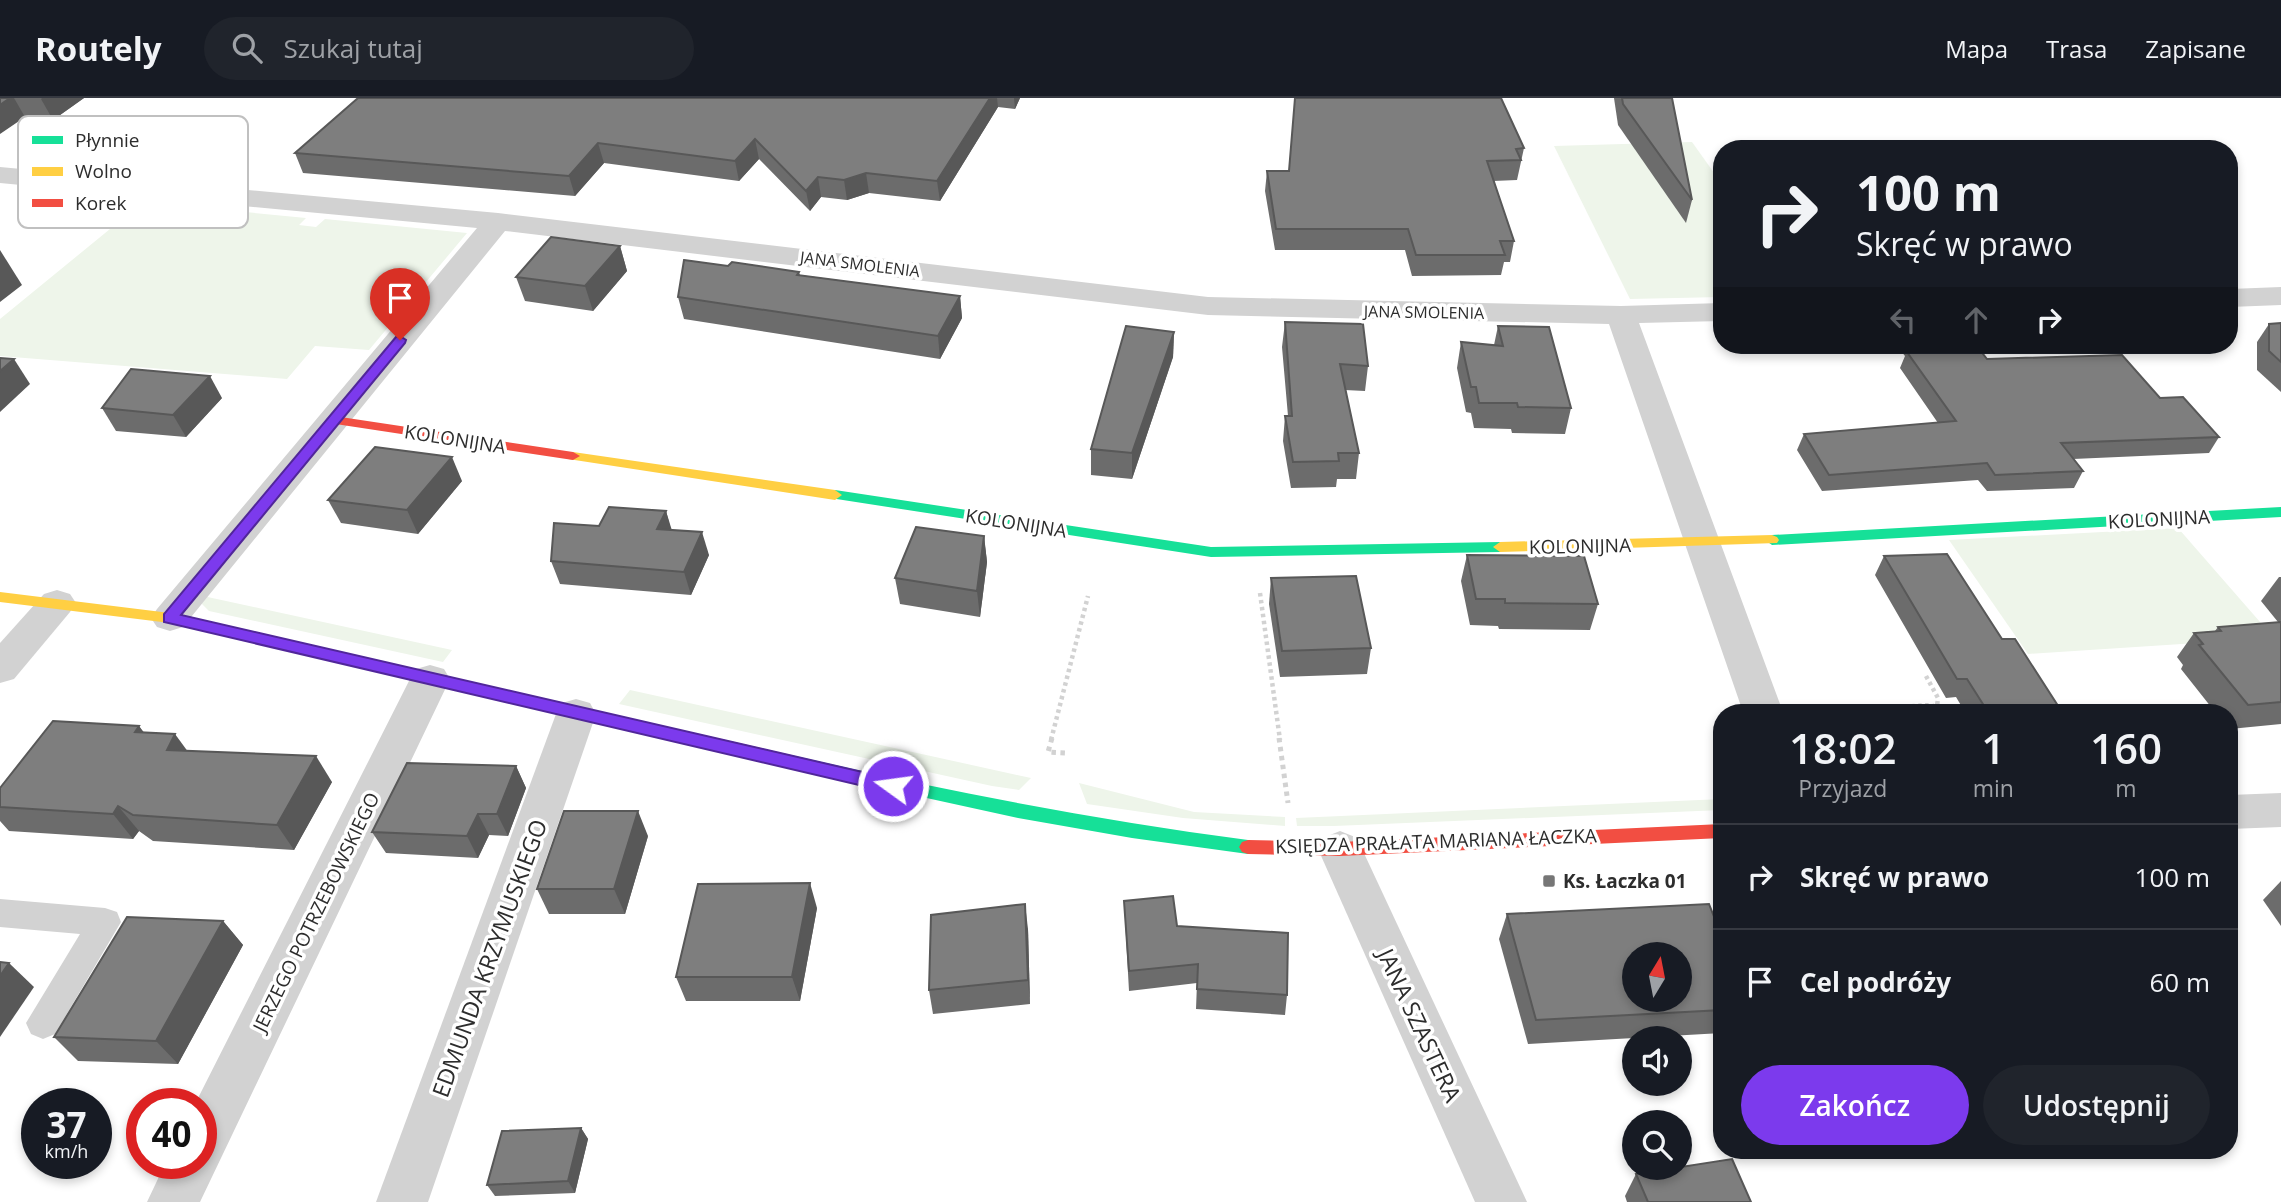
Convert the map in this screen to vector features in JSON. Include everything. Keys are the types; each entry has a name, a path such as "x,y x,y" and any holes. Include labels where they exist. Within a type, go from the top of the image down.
{"street":[{"name":"JANA SMOLENIA","path":"0,175 18,177"},
{"name":"JANA SMOLENIA","path":"248,198 498,221 1208,306 1621,316 1713,313"},
{"path":"170,618 498,221"},
{"path":"2238,298 2281,296"},
{"path":"1621,316 1760,704"},
{"name":"KOLONIJNA","path":"334,420 1211,552 1702,544 2281,512"},
{"name":"KSIĘDZA PRAŁATA MARIANA ŁACZKA","path":"0,597 170,618 576,714 1044,818 1161,837 1238,845 1340,849 1713,831"},
{"path":"0,669 57,603"},
{"name":"JERZEGO POTRZEBOWSKIEGO","path":"217,1112 430,679"},
{"name":"EDMUNDA KRZYMUSKIEGO","path":"402,1202 576,714"},
{"path":"2238,812 2281,810"},
{"name":"JANA SZASTERA","path":"1340,849 1501,1202"},
{"path":"173,1202 184,1179"}],"lane":[{"path":"0,913 105,922 43,1023"}],"path":[{"path":"1260,583 1288,805"},
{"path":"1067,753 1048,752 1088,596"},
{"path":"1926,676 1938,698 1937,704"},
{"path":"1804,700 1806,704"}],"shaded area":[{"path":"1692,142 1713,171 1713,297 1630,299 1554,146"},
{"path":"248,212 306,218 299,225 316,227 325,219 467,233 369,350 315,346 287,379 0,356 0,319 111,228 248,228"},
{"path":"2178,528 2274,638 2028,654 1949,540"},
{"path":"203,596 452,650 443,662 209,611 202,604"},
{"path":"630,690 1031,778 1019,790 992,786 619,704"},
{"path":"1079,783 1194,812 1285,817 1285,826 1183,818 1087,804"},
{"path":"1713,799 1713,810 1334,826 1297,826 1296,818"}],"building":[{"path":"0,98 10,98 0,105"},
{"path":"358,98 990,98 937,181 866,173 844,180 818,177 806,191 755,139 735,161 598,143 569,176 295,153"},
{"path":"1295,98 1501,98 1524,148 1516,149 1521,160 1487,161 1514,241 1500,241 1505,255 1416,255 1408,229 1276,229 1267,171 1289,171"},
{"path":"1622,98 1672,98 1692,200 1623,104"},
{"path":"551,237 620,246 585,286 516,277"},
{"path":"684,260 728,266 732,262 799,272 797,275 960,296 938,336 678,297"},
{"path":"1285,322 1363,324 1368,366 1340,364 1359,453 1338,453 1339,461 1293,462 1285,416 1292,416"},
{"path":"2281,323 2281,362 2269,351 2269,324"},
{"path":"1126,326 1174,332 1132,453 1091,449"},
{"path":"1498,326 1549,327 1571,408 1479,403 1476,387 1471,387 1461,342 1503,346"},
{"path":"1908,354 1983,354 1987,359 2122,355 2160,398 2183,397 2219,437 2061,443 2083,471 1995,475 1987,463 1829,475 1804,434 1956,421"},
{"path":"0,358 14,359 0,371"},
{"path":"131,369 210,376 173,415 102,408"},
{"path":"375,447 452,457 407,510 328,500"},
{"path":"609,507 666,511 657,529 702,532 684,572 551,561 554,523 599,526"},
{"path":"916,527 984,536 977,591 895,578"},
{"path":"1947,554 2002,639 2015,639 2057,704 1983,704 1967,679 1957,679 1884,556"},
{"path":"1467,555 1584,556 1598,604 1505,603 1505,599 1476,599"},
{"path":"1356,576 1371,648 1282,651 1271,578"},
{"path":"2281,622 2281,702 2248,705 2199,645 2203,644 2194,633 2221,631 2218,627"},
{"path":"53,721 139,726 135,732 175,734 167,750 316,756 277,825 133,815 118,806 113,814 0,807 0,788"},
{"path":"407,763 516,766 497,814 478,814 467,836 372,832"},
{"path":"564,811 638,811 614,889 537,889"},
{"path":"810,883 792,977 676,977 698,884"},
{"path":"1173,896 1177,926 1288,933 1287,995 1197,989 1198,964 1129,971 1124,901"},
{"path":"1025,904 1028,980 929,990 931,915"},
{"path":"1709,904 1713,914 1713,1010 1692,1012 1692,942 1622,942 1622,1012 1685,1012 1536,1020 1507,914"},
{"path":"127,917 223,921 156,1041 54,1037"},
{"path":"0,962 9,963 0,976"},
{"path":"581,1128 568,1181 487,1185 502,1131"},
{"path":"1732,1159 1751,1202 1648,1202 1639,1180 1692,1180 1692,1165"}],"traffic: fast":[{"path":"835,495 1211,552 1500,547"},
{"path":"1772,540 2281,512"},
{"path":"791,762 1018,811 1132,831 1248,847"}],"traffic: slow":[{"path":"573,456 835,495"},
{"path":"1500,547 1772,540"},
{"path":"0,597 170,618 461,686"}],"traffic: jam":[{"path":"334,420 573,456"},
{"path":"461,686 791,762"},
{"path":"1248,847 1340,849 1713,831"}],"place":[{"name":"Ks. Łaczka 01","path":"1549,881"}],"route":[{"path":"400,340 170,618 893,786"}]}
